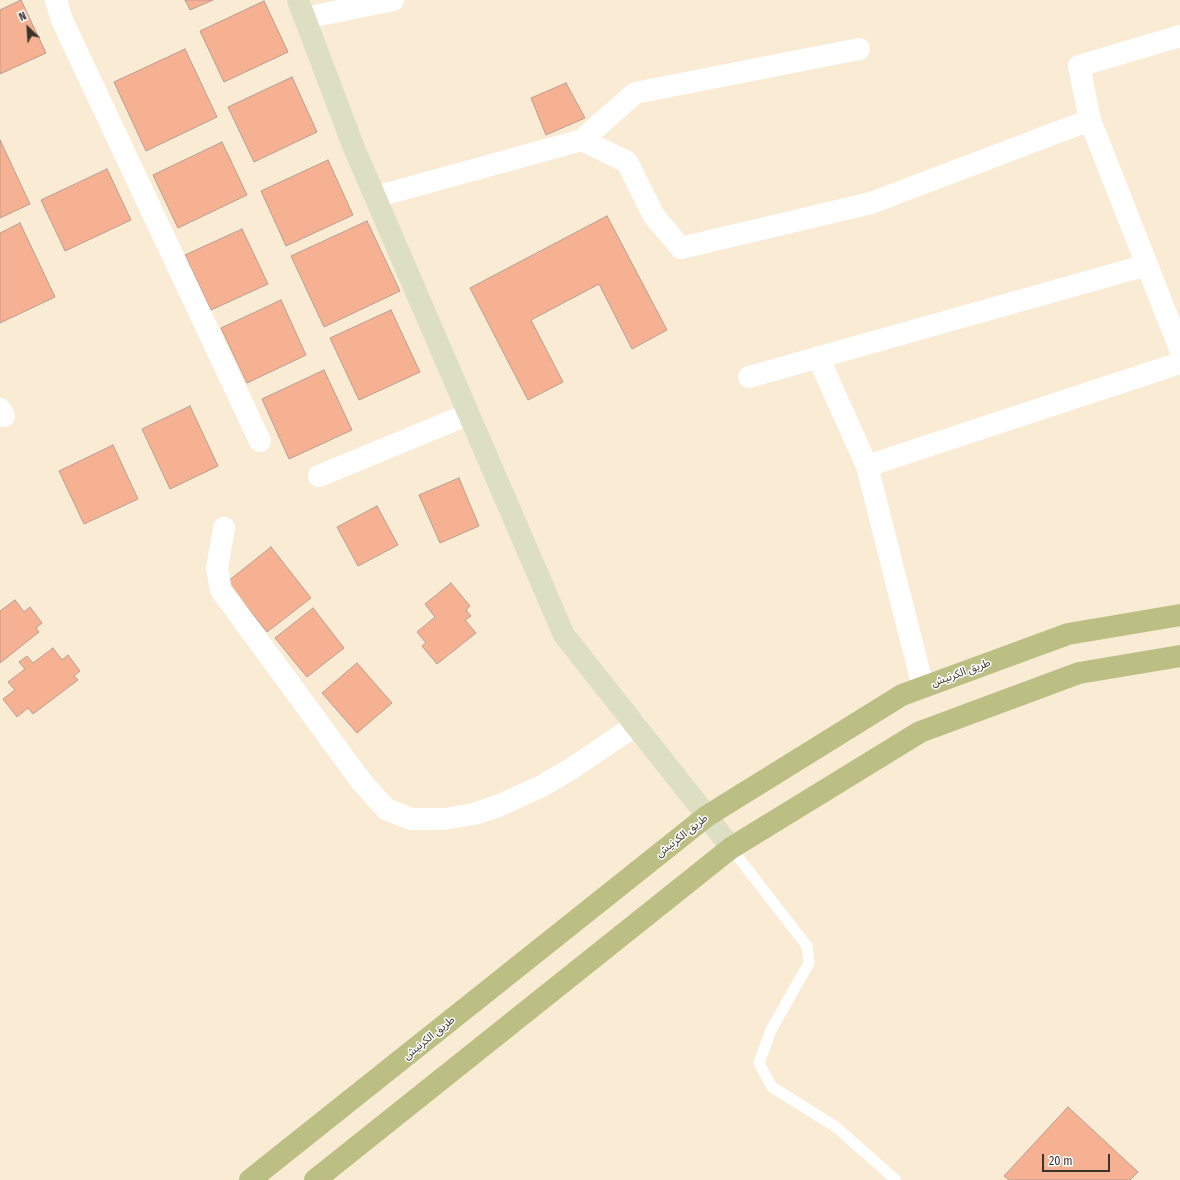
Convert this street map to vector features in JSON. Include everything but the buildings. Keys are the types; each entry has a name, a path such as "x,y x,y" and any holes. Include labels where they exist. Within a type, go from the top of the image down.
{"main road":[{"name":"طريق الكرنيش","path":"250,1180 708,816 902,695 1068,634 1180,615"},
{"path":"315,1180 731,848 920,732 1079,673 1180,656"}],"street":[{"path":"56,0 62,20 260,440"},
{"path":"393,0 302,9 354,148 564,635 708,816 731,848"},
{"path":"1180,36 1079,66 1090,120 1180,349"},
{"path":"375,197 582,140 635,93 859,49"},
{"path":"582,140 627,162 654,216 681,248 871,203 1090,120"},
{"path":"749,377 1147,265"},
{"path":"818,358 867,466 923,687"},
{"path":"867,466 1180,363"},
{"path":"319,476 469,414"},
{"path":"224,528 217,569 221,590 361,781 386,809 411,819 444,819 474,814 498,806 521,797 571,769 636,725"}],"lane":[{"path":"731,848 807,946 809,963 771,1030 759,1063 772,1087 836,1127 896,1180"}]}
